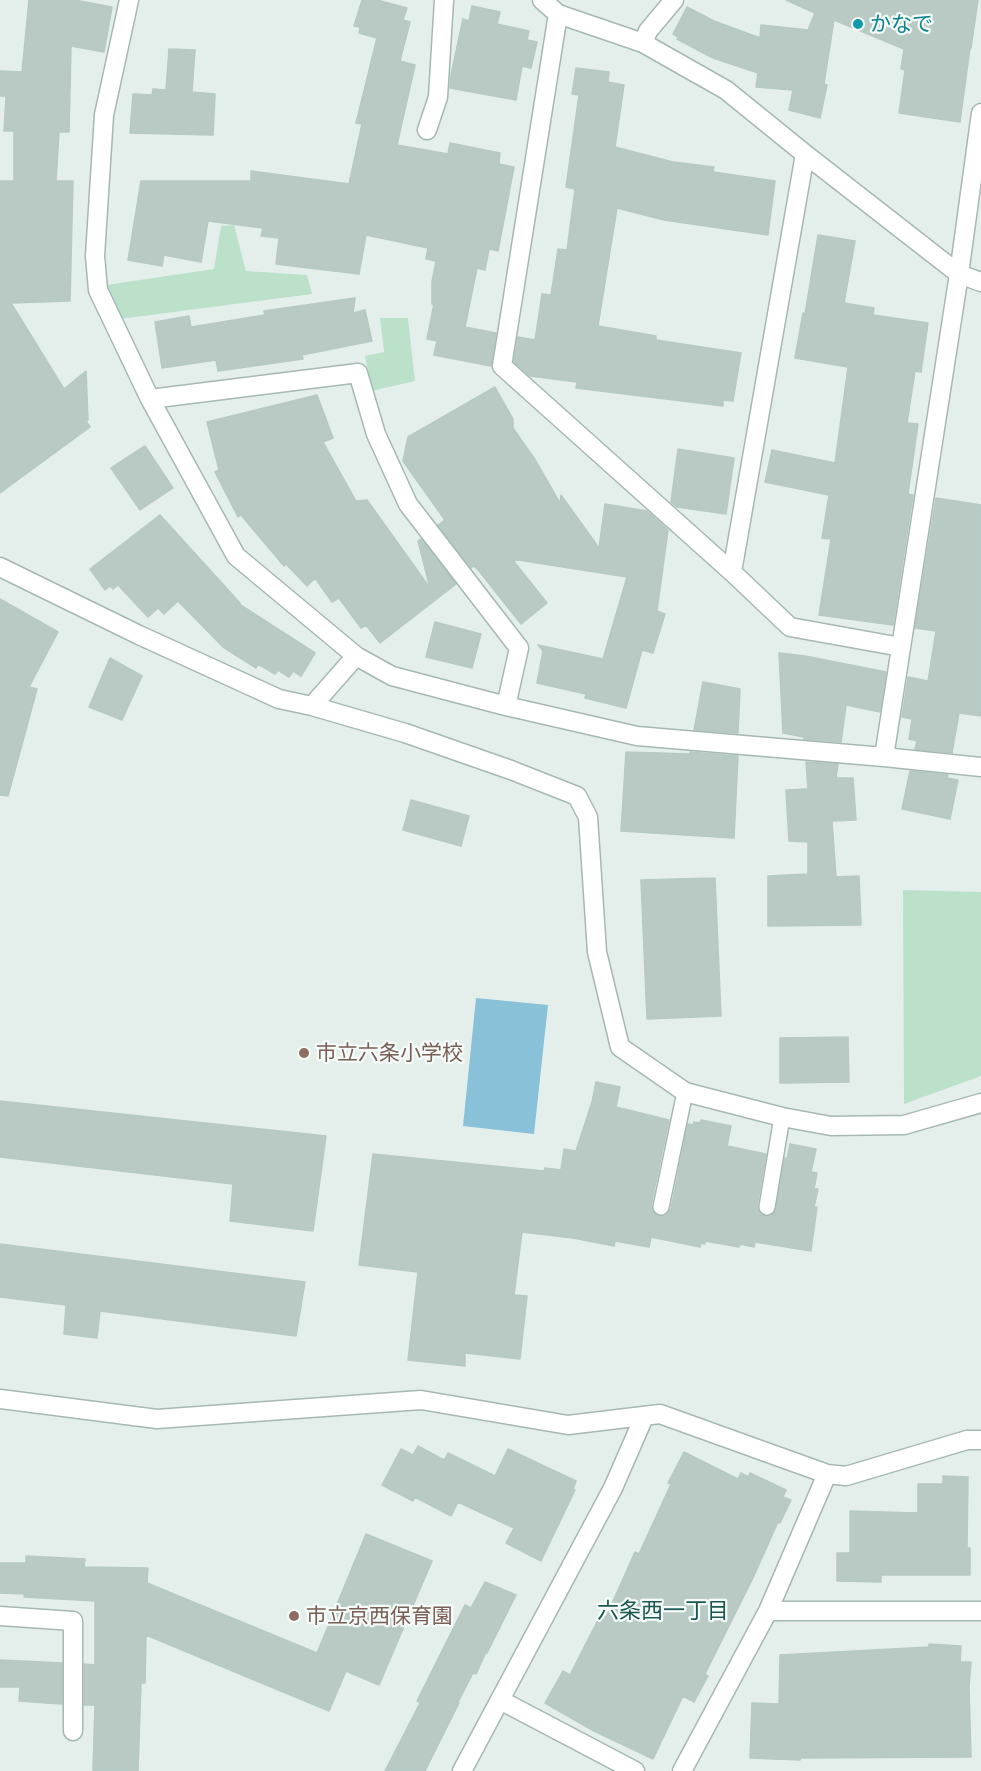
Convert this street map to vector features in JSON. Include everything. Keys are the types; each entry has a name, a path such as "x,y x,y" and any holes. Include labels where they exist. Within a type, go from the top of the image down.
{"street":[{"path":"129,0 104,115 95,256 98,290 150,399 236,556 356,656 392,676 506,706 637,736 884,756 981,767"},
{"path":"427,130 438,97 444,0"},
{"path":"542,0 558,14 643,43 726,90 959,274 981,282"},
{"path":"643,43 648,31 674,0"},
{"path":"558,14 502,366 732,572 790,627 901,647"},
{"path":"884,756 959,274 981,113"},
{"path":"732,572 805,154"},
{"path":"150,399 358,373 376,434 408,504 519,648 506,706"},
{"path":"0,567 139,636 279,699 312,706 405,734 512,770 577,796 588,817 597,952 620,1047 685,1092 782,1118 831,1126 904,1125 981,1103"},
{"path":"312,706 356,656"},
{"path":"0,1399 157,1419 421,1400 568,1425 660,1414 827,1474 846,1476 967,1440 981,1440"},
{"path":"462,1771 613,1488 644,1417"},
{"path":"682,1771 768,1611 827,1474"},
{"path":"768,1611 981,1611"},
{"path":"0,1616 73,1621 73,1731"},
{"path":"500,1700 634,1771"}],"lane":[{"path":"661,1207 685,1092"},
{"path":"767,1207 782,1118"}],"green space":[{"path":"234,225 246,271 307,275 312,294 120,319 106,285 214,269 221,226"},
{"path":"380,318 408,318 415,381 372,391 365,356 384,352"},
{"path":"903,890 981,892 981,1076 904,1104"}],"water":[{"path":"476,998 548,1005 534,1134 463,1126"}],"building":[{"path":"29,0 74,0 112,7 104,52 71,46 69,132 59,132 56,181 73,181 70,301 11,303 64,389 86,371 88,420 86,421 90,427 0,493 0,181 14,181 14,131 4,131 6,96 0,96 0,71 22,72"},
{"path":"362,0 377,0 407,8 403,20 410,22 400,61 415,65 397,145 448,154 450,143 500,153 499,164 514,167 498,251 489,249 485,270 477,268 465,327 496,333 491,366 434,355 437,341 427,339 434,304 432,304 432,282 436,261 426,259 428,248 366,235 359,274 276,264 279,238 261,236 263,228 208,221 201,262 164,255 162,266 128,260 141,181 251,181 251,171 349,184 362,124 356,123 377,38 359,33 360,27 354,26"},
{"path":"786,0 978,0 960,122 899,113 905,70 901,69 904,49 834,20 824,84 827,85 820,118 789,110 793,90 756,87 758,73 713,58 677,39 678,37 673,34 687,7 714,21 760,38 761,25 808,30 815,13"},
{"path":"472,6 500,12 497,24 529,31 527,40 537,42 531,68 522,66 516,100 450,88 463,19 469,21"},
{"path":"169,49 195,50 192,92 215,94 213,135 130,133 133,94 152,95 153,89 166,90"},
{"path":"576,68 609,72 608,82 624,85 615,147 673,162 714,167 713,172 775,181 768,235 664,220 617,208 598,326 656,336 656,340 741,353 733,401 723,400 723,406 576,388 577,382 530,376 514,362 518,337 535,340 542,294 551,295 558,249 567,250 575,189 566,187 579,95 572,94"},
{"path":"818,235 855,241 844,303 874,308 873,315 928,323 921,372 915,371 907,423 918,424 908,494 913,495 893,625 819,615 831,539 822,538 829,495 765,482 772,450 835,463 848,367 795,358"},
{"path":"355,298 353,313 365,310 372,341 302,355 303,359 218,371 216,360 162,368 155,322 189,316 191,327 265,315 264,311"},
{"path":"495,387 513,419 513,428 536,461 560,503 561,495 599,548 605,504 647,511 668,530 657,611 665,614 653,653 642,650 626,708 585,698 586,694 537,683 543,651 538,645 603,659 627,577 512,559 547,603 521,624 479,571 474,566 471,568 438,525 445,520 403,461 408,437"},
{"path":"317,395 333,438 323,442 356,501 367,500 430,588 418,541 421,539 456,584 380,643 366,625 361,628 339,598 332,602 315,578 307,586 286,564 284,566 241,515 238,517 215,472 219,470 207,422"},
{"path":"145,446 173,488 140,510 111,468"},
{"path":"678,449 734,458 726,514 677,507 671,502"},
{"path":"936,498 981,505 981,716 959,713 952,753 915,749 917,741 909,739 912,719 902,717 908,677 928,681 936,631 915,628"},
{"path":"160,515 239,604 315,653 301,676 293,671 289,677 278,670 275,674 258,664 256,668 223,647 178,601 164,614 158,608 148,617 118,585 113,589 110,586 105,590 90,569"},
{"path":"0,599 58,632 29,687 37,689 8,796 0,795"},
{"path":"435,622 481,634 472,668 426,657"},
{"path":"779,653 886,672 880,712 846,705 841,742 804,739 804,737 783,733"},
{"path":"110,658 142,676 122,720 89,707"},
{"path":"703,682 740,689 738,733 694,730"},
{"path":"626,752 690,754 690,752 738,756 734,838 621,831"},
{"path":"806,762 838,764 836,778 853,778 856,820 832,821 836,877 859,876 861,925 768,926 768,876 808,874 808,842 789,841 786,790 808,789"},
{"path":"910,771 948,775 947,778 958,780 950,819 902,809"},
{"path":"411,800 469,816 461,846 403,830"},
{"path":"715,878 721,1016 647,1019 641,880"},
{"path":"848,1037 849,1082 780,1083 780,1038"},
{"path":"596,1082 620,1087 616,1107 669,1120 651,1205 652,1211 658,1216 665,1216 671,1209 688,1124 700,1123 701,1120 731,1126 727,1146 766,1154 757,1206 760,1214 765,1216 771,1216 776,1209 785,1158 787,1159 790,1144 816,1149 811,1172 817,1173 814,1189 818,1189 814,1207 817,1207 811,1251 755,1242 754,1247 740,1244 739,1247 705,1241 705,1244 701,1243 700,1247 651,1237 649,1247 615,1241 614,1246 522,1232 514,1295 527,1296 520,1359 465,1353 465,1366 408,1360 418,1272 359,1265 373,1154 544,1171 545,1168 561,1170 564,1149 576,1151"},
{"path":"0,1101 326,1136 313,1231 230,1221 233,1184 0,1157"},
{"path":"0,1244 305,1282 296,1336 100,1311 97,1338 64,1334 66,1305 0,1297"},
{"path":"418,1446 444,1460 448,1453 495,1476 508,1449 576,1481 573,1489 575,1490 541,1561 506,1543 514,1528 458,1502 451,1516 415,1497 413,1501 382,1485 401,1449 413,1455"},
{"path":"684,1452 738,1479 741,1473 748,1477 750,1473 786,1490 783,1497 791,1500 780,1523 778,1522 705,1674 708,1676 694,1702 683,1696 653,1759 594,1731 545,1703 563,1671 570,1675 601,1614 606,1617 635,1552 639,1554 671,1484 668,1483"},
{"path":"943,1476 968,1477 967,1548 970,1548 970,1575 881,1575 881,1582 837,1581 837,1553 850,1553 850,1511 918,1513 918,1484 943,1484"},
{"path":"366,1534 432,1561 379,1685 346,1671 329,1711 146,1635 145,1683 141,1683 138,1771 93,1771 95,1705 84,1705 84,1664 95,1665 95,1601 24,1597 25,1594 0,1593 0,1563 26,1563 26,1556 85,1559 84,1567 148,1568 147,1583 317,1653"},
{"path":"485,1582 516,1595 476,1674 473,1673 458,1702 425,1771 385,1771 420,1703 417,1701 465,1605 471,1608"},
{"path":"929,1644 961,1646 960,1662 971,1662 969,1688 971,1757 800,1758 800,1760 750,1758 752,1703 779,1704 780,1655 929,1647"},
{"path":"0,1660 62,1663 62,1704 19,1701 20,1687 0,1687"}],"place":[{"name":"かなで","path":"858,24"},
{"name":"市立六条小学校","path":"304,1053"},
{"name":"市立京西保育園","path":"294,1616"}],"district":[{"name":"六条西一丁目","path":"663,1611"}]}
